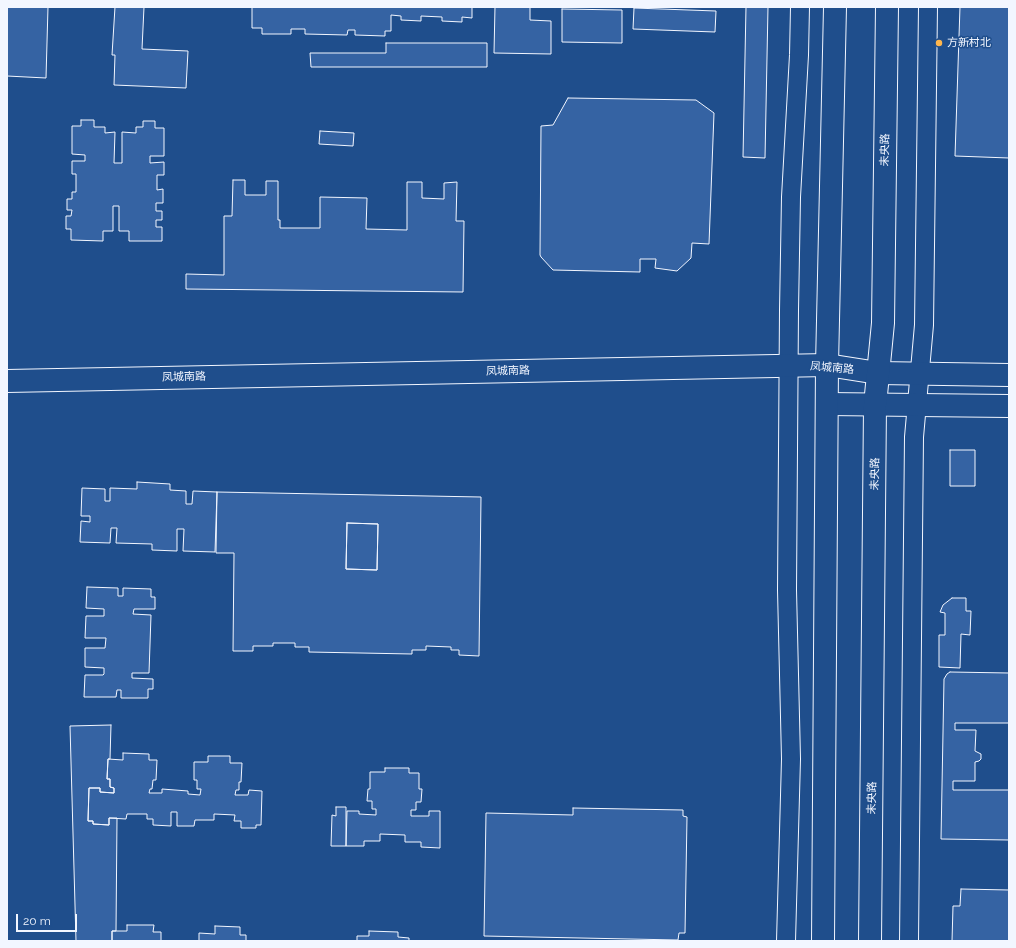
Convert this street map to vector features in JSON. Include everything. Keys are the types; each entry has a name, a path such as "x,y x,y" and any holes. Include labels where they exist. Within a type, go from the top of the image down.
{"main road":[{"path":"823,941 827,365 835,7"},
{"name":"未央路","path":"870,941 875,405 883,322 887,7"},
{"name":"凤城南路","path":"7,380 827,365 878,374 1009,375"},
{"path":"827,404 1009,406"}],"street":[{"path":"786,941 790,759 787,590 788,366 791,197 799,54 800,7"},
{"path":"909,941 914,437 924,325 928,7"}],"building":[{"path":"7,7 48,7 46,78 7,76"},
{"path":"115,7 144,7 142,49 188,51 186,88 114,85 115,55 112,55"},
{"path":"252,7 472,7 472,18 462,17 462,22 442,21 442,17 421,16 421,21 401,20 401,16 391,15 391,31 385,31 385,36 355,35 355,30 348,30 347,35 305,34 305,29 291,29 291,34 262,34 262,28 252,28"},
{"path":"495,7 530,7 530,20 551,21 551,54 494,53"},
{"path":"746,7 768,7 765,158 743,157"},
{"path":"960,7 1009,7 1009,158 955,156"},
{"path":"634,8 716,11 715,32 633,29"},
{"path":"562,9 622,10 622,43 562,42"},
{"path":"386,43 487,43 487,67 311,67 310,53 386,53"},
{"path":"568,98 696,100 714,113 709,244 692,243 691,258 677,271 655,268 656,259 640,259 640,272 553,270 541,257 541,126 553,125"},
{"path":"81,120 94,120 94,127 105,127 105,133 115,132 114,163 122,163 122,132 136,133 136,127 143,127 143,121 155,121 155,128 164,128 164,156 150,156 150,163 164,162 164,175 157,175 157,190 163,189 163,203 156,203 156,211 162,211 162,220 156,220 156,227 162,227 162,241 129,241 129,231 119,231 119,206 113,206 113,231 103,231 103,241 71,240 71,229 66,229 66,216 71,216 72,210 67,210 67,199 72,199 72,192 76,192 76,174 72,174 72,161 85,161 85,155 72,154 72,126 81,126"},
{"path":"320,131 354,133 353,146 319,144"},
{"path":"233,180 245,180 245,195 266,195 266,181 278,181 278,220 280,220 280,228 320,228 320,197 367,198 366,229 407,230 407,182 422,182 422,198 444,199 444,183 457,182 456,221 464,221 463,292 186,289 186,274 224,275 224,216 232,216"},
{"path":"950,450 975,450 975,486 950,486"},
{"path":"137,482 170,484 170,490 186,491 186,504 192,504 193,491 217,492 215,552 183,551 184,529 177,529 177,551 152,550 152,544 116,543 117,528 111,528 110,543 80,542 81,521 90,522 90,516 81,516 82,488 105,489 105,501 110,501 110,488 137,489"},
{"path":"217,492 481,497 479,656 459,655 459,650 451,650 451,647 426,646 426,650 412,650 412,654 309,652 309,647 295,647 295,643 273,643 273,646 253,646 253,651 233,651 234,553 216,553","holes":["347,523 378,524 377,570 346,569"]},
{"path":"347,523 378,524 377,570 346,569"},
{"path":"87,587 118,588 118,596 123,596 123,588 151,589 151,597 155,597 155,609 134,609 133,614 151,615 149,673 132,673 132,678 153,679 153,689 148,689 148,698 121,698 121,690 117,690 116,697 84,697 85,675 104,674 104,668 85,667 85,648 105,648 106,638 85,638 86,616 104,616 104,609 86,608"},
{"path":"952,598 966,598 966,611 971,611 970,635 961,634 960,668 939,667 939,635 945,635 945,613 940,612 943,605"},
{"path":"950,672 1009,673 1009,723 955,723 955,730 976,730 975,751 981,754 981,759 975,762 975,781 953,781 953,790 1009,790 1009,840 941,839 944,679"},
{"path":"111,725 110,759 108,759 107,779 110,779 110,787 114,788 114,793 100,792 100,788 89,788 88,821 93,821 93,824 109,825 109,818 117,818 116,931 112,931 112,941 76,941 70,726"},
{"path":"123,753 149,754 149,760 157,760 156,780 153,780 152,789 150,789 149,793 162,793 162,789 188,791 188,794 200,795 201,789 197,789 197,780 194,780 194,762 208,762 208,756 230,756 230,763 242,763 241,782 239,782 239,790 236,790 235,795 248,795 249,790 262,791 261,825 256,825 256,828 241,828 241,821 234,821 235,815 214,814 214,820 195,820 194,826 177,826 177,812 171,812 171,826 153,825 153,819 147,819 147,814 127,814 126,819 109,818 109,825 93,824 93,821 88,821 89,788 100,788 100,792 114,793 114,788 110,787 110,779 107,779 108,759 123,760"},
{"path":"385,768 409,768 409,773 419,773 419,789 422,789 421,802 416,802 416,810 411,810 411,816 429,816 429,811 440,811 440,848 421,847 421,842 405,842 405,835 380,834 380,841 364,841 364,846 346,846 347,811 359,811 359,814 376,815 376,809 372,809 372,801 367,801 368,789 370,789 370,772 385,772"},
{"path":"336,807 346,807 346,846 331,846 332,815 336,816"},
{"path":"573,808 683,810 683,816 687,817 685,933 679,933 678,940 484,936 486,813 573,815"},
{"path":"961,889 1009,890 1009,941 952,941 953,906 960,906"},
{"path":"127,925 154,925 153,932 161,932 161,941 112,941 112,931 127,931"},
{"path":"215,926 240,927 240,935 246,935 246,941 199,941 199,933 215,934"},
{"path":"369,931 398,932 398,937 409,938 409,941 357,941 357,936 369,936"}],"place":[{"name":"方新村北","path":"939,43"}]}
